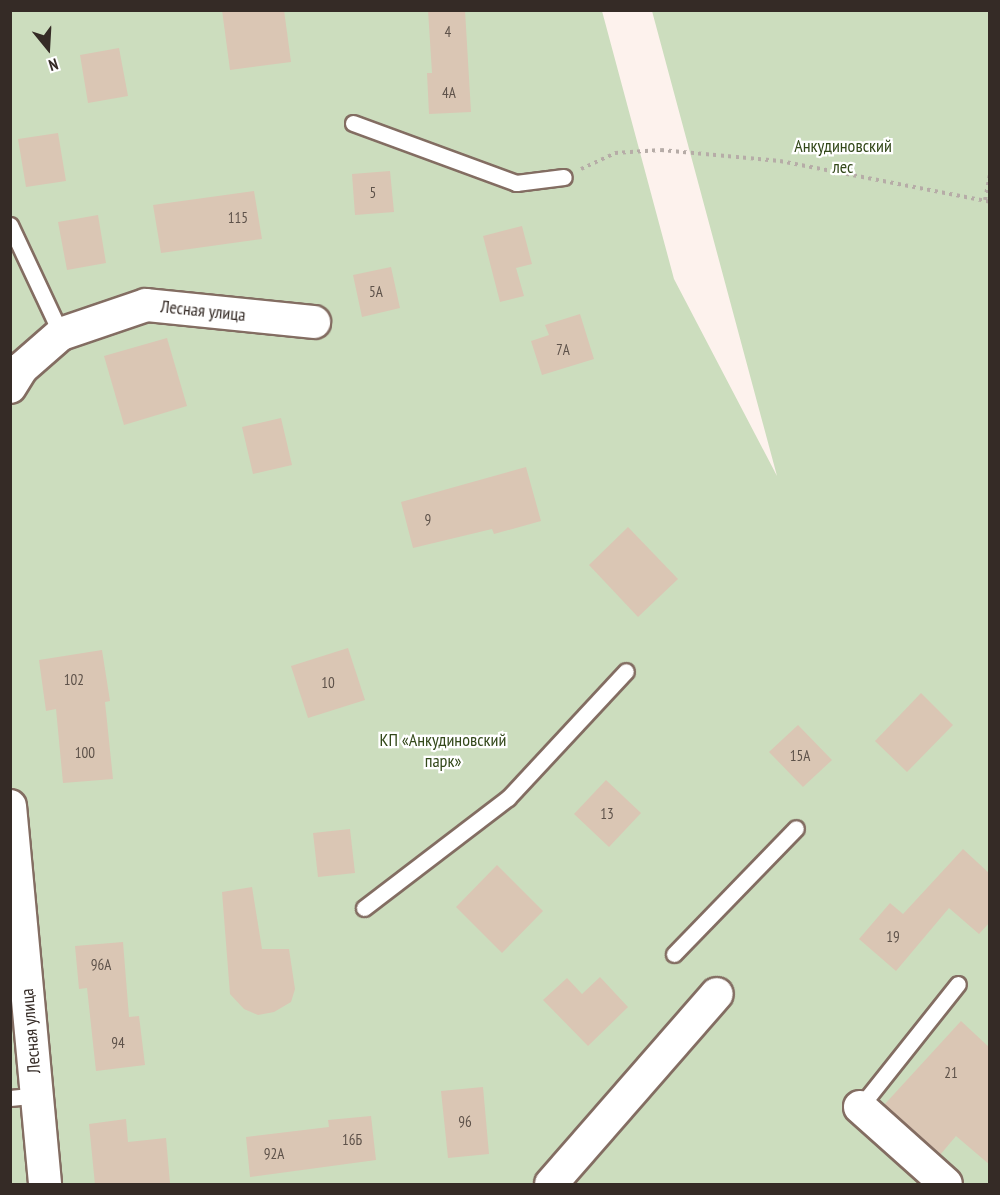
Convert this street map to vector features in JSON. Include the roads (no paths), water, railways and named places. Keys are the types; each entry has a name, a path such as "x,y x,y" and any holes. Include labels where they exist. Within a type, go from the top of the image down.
{"street":[{"name":"Лесная улица","path":"10,387 22,368 61,334 146,305 314,322"},
{"name":"Лесная улица","path":"10,806 24,1096 45,1185"},
{"path":"551,1185 717,994"},
{"path":"860,1107 946,1185"}],"lane":[{"path":"353,123 516,183 564,177"},
{"path":"10,225 61,334"},
{"path":"364,908 508,798 626,671"},
{"path":"674,954 796,828"},
{"path":"860,1107 958,984"}],"park label":[{"name":"Анкудиновский лес","path":"843,157"},
{"name":"КП «Анкудиновский парк»","path":"443,751"}]}
